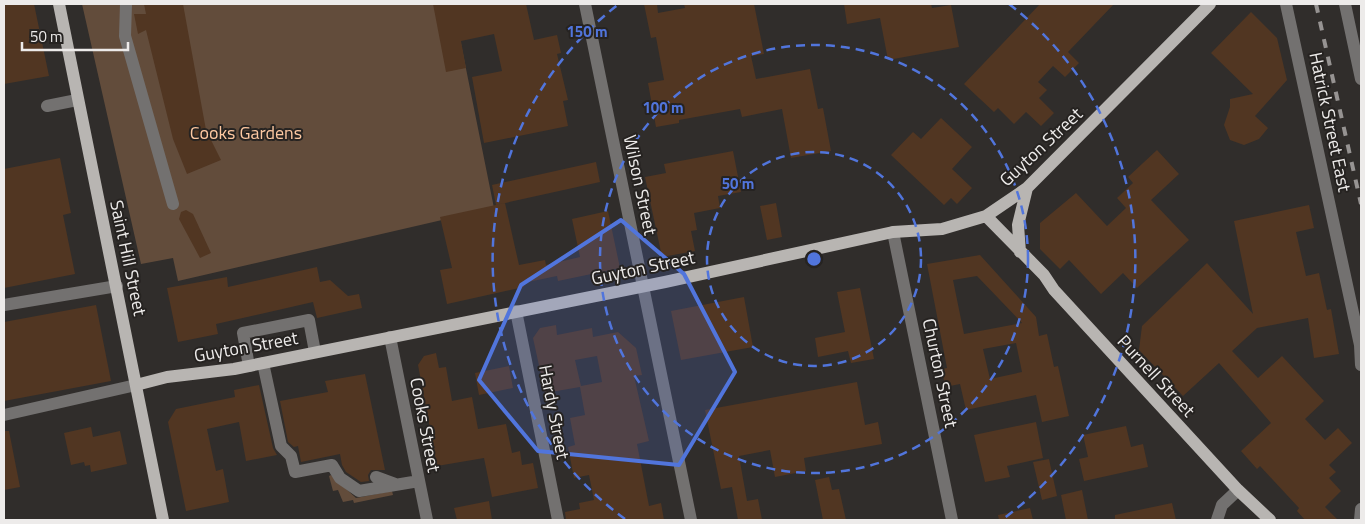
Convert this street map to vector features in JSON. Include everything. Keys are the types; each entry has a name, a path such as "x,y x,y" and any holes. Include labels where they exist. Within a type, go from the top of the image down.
{"main road":[{"name":"Saint Hill Street","path":"58,4 117,286 163,520"},
{"name":"Guyton Street","path":"136,386 167,377 249,366 643,286 893,232 942,229 986,216 1027,188 1210,4"},
{"path":"1020,252 1018,225 1027,188"},
{"name":"Purnell Street","path":"986,216 1238,490 1270,520"}],"street":[{"path":"126,4 125,36 173,204"},
{"name":"Wilson Street","path":"585,4 690,520"},
{"name":"Hatrick Street East","path":"1286,4 1360,345 1361,364"},
{"path":"1345,4 1361,79"},
{"path":"47,106 77,100"},
{"name":"Churton Street","path":"893,232 952,520"},
{"path":"4,305 117,286"},
{"name":"Hardy Street","path":"516,311 558,520"},
{"path":"249,366 243,333 309,320 314,352"},
{"name":"Cooks Street","path":"390,337 427,520"},
{"path":"263,363 281,446 292,456 295,472 332,466 340,478 359,491 419,481"},
{"name":"Guyton Street","path":"4,415 136,386"},
{"path":"376,477 397,484"},
{"path":"1217,520 1222,505 1238,490"},
{"path":"1360,520 1361,509"}],"highlighted area":[{"path":"621,220 684,274 735,372 679,465 538,451 479,380 521,285"}],"green space":[{"name":"Cooks Gardens","path":"82,4 453,4 494,208 178,281 173,258 141,264"},
{"path":"331,475 356,498 392,491 393,495 354,503 353,500 343,502 338,490 333,491 329,476"}],"building":[{"path":"34,4 49,76 4,84 4,5"},
{"path":"144,4 183,4 206,130 221,160 187,174 173,139 146,30 138,34 134,14 146,14"},
{"path":"433,4 526,4 534,40 557,35 561,53 557,54 568,100 563,101 568,126 484,143 472,77 502,71 494,34 461,41 466,68 446,72"},
{"path":"644,4 657,4 658,13 685,8 684,4 754,4 764,54 751,56 756,79 810,69 818,109 823,108 831,151 791,158 782,109 742,117 740,109 679,120 679,123 656,127 648,83 664,80 656,37 651,38"},
{"path":"844,4 931,4 932,8 951,5 959,47 888,60 880,18 847,24"},
{"path":"1040,4 1114,4 1068,52 1079,63 1065,77 1053,66 1038,82 1047,90 1039,98 1054,113 1041,126 1026,112 1014,124 998,108 994,112 964,84"},
{"path":"1251,12 1277,38 1287,80 1255,116 1268,128 1259,139 1244,145 1230,140 1224,125 1230,107 1230,99 1253,94 1211,53"},
{"path":"941,118 972,147 952,169 972,188 957,204 951,198 944,205 891,155 913,132 921,139"},
{"path":"1157,150 1179,174 1151,200 1189,240 1137,288 1123,273 1101,294 1069,260 1060,269 1040,249 1040,223 1076,193 1107,226 1126,208 1117,198 1133,183 1128,177"},
{"path":"733,151 741,192 718,196 720,208 694,213 697,230 691,231 695,251 662,257 645,177 666,173 664,164"},
{"path":"60,158 71,213 63,215 75,274 4,288 4,169"},
{"path":"596,162 600,182 496,205 492,185"},
{"path":"505,203 519,265 545,260 546,265 580,257 572,219 608,211 620,268 558,281 557,276 523,283 524,287 447,304 440,270 452,268 440,217"},
{"path":"776,203 782,237 767,240 760,206"},
{"path":"1309,205 1314,228 1296,232 1306,276 1319,273 1327,310 1331,309 1339,354 1314,358 1308,318 1257,328 1232,351 1258,378 1282,356 1324,401 1305,419 1325,440 1338,428 1352,443 1329,465 1336,472 1329,478 1341,491 1325,507 1338,520 1305,520 1297,511 1299,508 1260,466 1257,469 1241,451 1271,423 1219,363 1183,396 1139,350 1142,326 1207,263 1253,314 1234,221"},
{"path":"186,210 193,214 211,253 200,258 179,219 181,212"},
{"path":"980,255 1036,317 1039,336 1047,334 1054,367 1058,366 1069,416 1042,422 1036,395 966,410 960,384 945,387 942,369 947,368 927,264","holes":["977,276 1022,323 964,334 953,280","1016,343 1022,372 990,379 983,349"]},
{"path":"317,267 320,282 330,280 348,296 359,294 362,308 317,318 313,302 216,324 218,334 178,342 167,288 227,277 228,287"},
{"path":"860,288 874,359 851,363 848,351 818,357 815,338 845,332 837,292"},
{"path":"744,297 753,347 681,360 671,311"},
{"path":"96,305 111,381 4,401 4,322"},
{"path":"556,325 557,335 592,328 593,337 618,332 636,348 642,375 634,376 649,441 637,444 649,506 661,503 664,520 566,520 565,512 580,509 579,503 594,500 589,475 574,478 568,447 575,445 570,418 585,415 580,387 545,393 533,338 540,328","holes":["597,356 602,382 581,386 575,360"]},
{"path":"436,353 439,368 446,367 452,401 472,397 478,429 506,424 512,453 520,451 522,465 533,463 538,488 492,497 484,458 437,466 418,365 424,356"},
{"path":"509,366 513,388 479,395 475,373"},
{"path":"365,374 385,470 371,470 368,475 369,481 361,482 346,472 342,465 340,454 301,462 298,446 294,447 288,442 280,401 328,392 325,381"},
{"path":"857,382 865,425 878,422 882,444 804,458 806,471 775,477 770,450 739,456 747,501 758,499 762,520 738,520 732,487 721,489 705,410"},
{"path":"259,385 273,448 277,455 246,461 239,422 207,429 216,471 223,469 229,502 186,511 168,422 176,409 235,397 234,390"},
{"path":"1036,422 1043,458 1007,466 1010,477 985,482 974,435"},
{"path":"1126,426 1131,447 1143,444 1148,467 1084,481 1079,459 1088,457 1083,435"},
{"path":"91,427 93,437 120,431 127,464 91,472 90,465 85,466 84,462 71,465 64,433"},
{"path":"4,431 9,431 20,487 4,490"},
{"path":"1049,459 1057,496 1042,500 1033,462"},
{"path":"829,477 832,490 839,489 846,520 823,520 815,480"},
{"path":"1082,490 1088,520 1066,520 1061,495"},
{"path":"489,501 492,520 457,520 454,508"},
{"path":"1172,503 1176,520 1115,520 1115,515"},
{"path":"1030,508 1033,520 999,520 998,515"}],"railway":[{"path":"1316,4 1361,204"}]}
